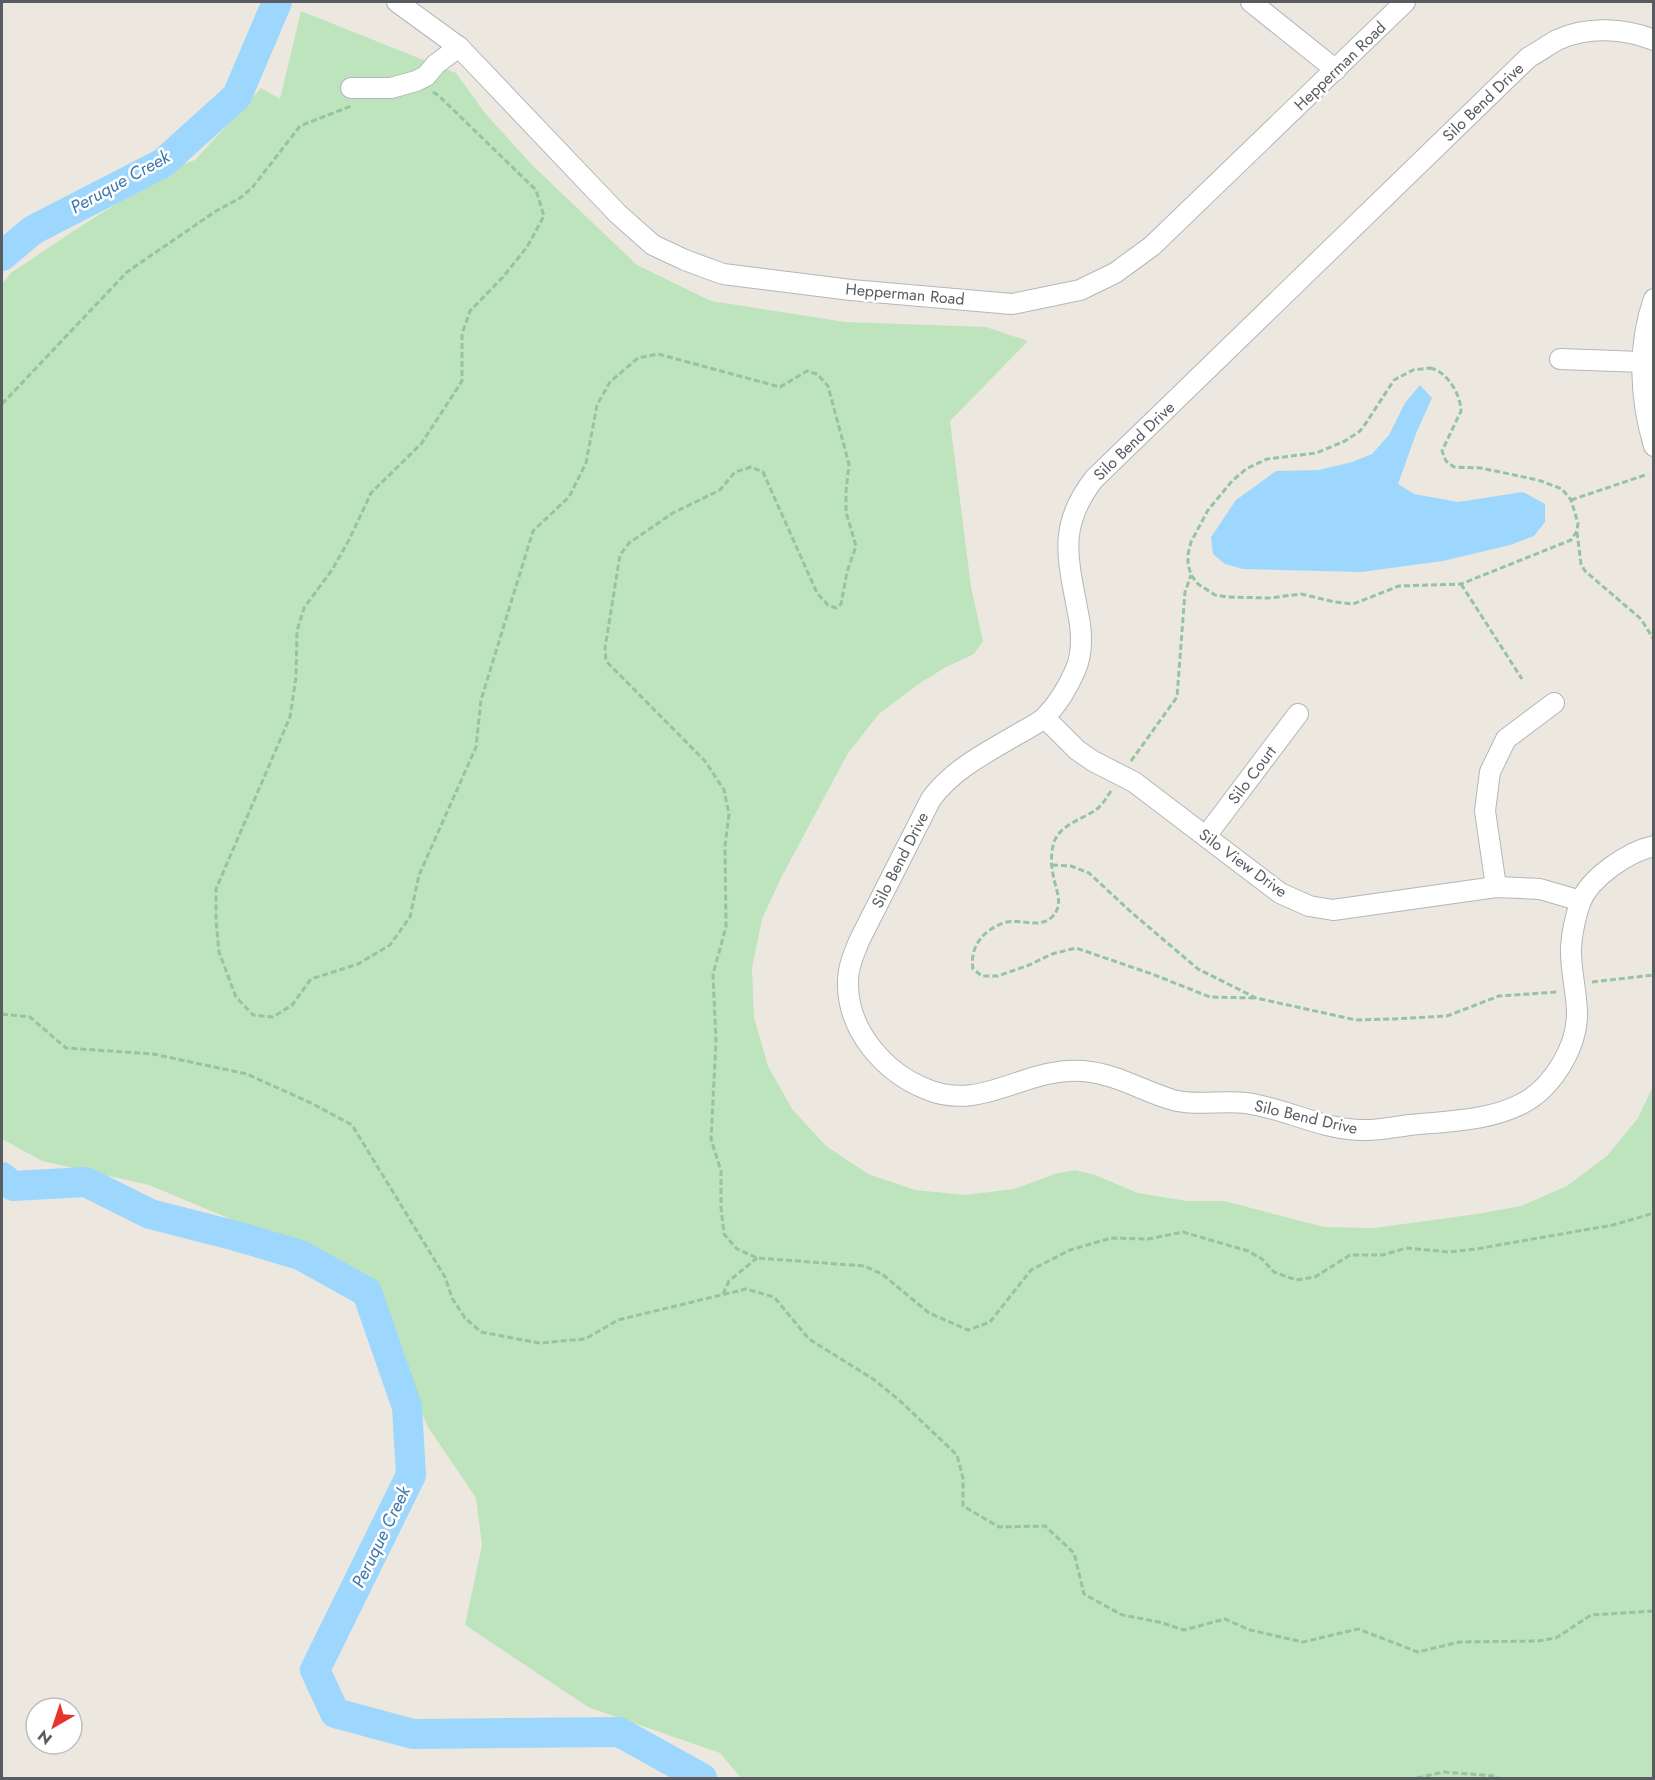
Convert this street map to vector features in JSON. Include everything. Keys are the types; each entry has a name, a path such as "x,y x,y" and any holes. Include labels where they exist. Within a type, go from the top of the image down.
{"street":[{"name":"Hepperman Road","path":"397,2 459,47 618,214 653,245 723,274 851,290 1011,303 1080,290 1125,266 1152,246 1405,2"},
{"path":"1251,2 1336,70"},
{"name":"Silo Bend Drive","path":"1653,40 1637,33 1593,30 1559,40 1529,57 1094,479 1081,496 1072,514 1068,536 1068,560 1081,628 1081,649 1076,670 1065,690 1044,718 960,769 943,783 922,816 860,939 852,960 848,982 852,1008 862,1034 890,1068 928,1091 950,1096 978,1096 1036,1075 1078,1070 1105,1074 1175,1101 1247,1103 1317,1122 1360,1130 1490,1116 1525,1102 1548,1084 1567,1055 1577,1017 1571,946 1581,902 1604,873 1623,858 1653,846"},
{"path":"352,96 417,81 459,47"},
{"path":"1653,299 1642,362 1644,402 1653,446"},
{"path":"1560,359 1642,362"},
{"path":"1496,887 1485,811 1490,772 1506,739 1554,703"},
{"name":"Silo Court","path":"1206,836 1298,714"},
{"name":"Silo View Drive","path":"1044,718 1077,750 1134,782 1280,893 1309,906 1333,910 1496,887 1540,889 1581,902"}],"path":[{"path":"428,90 439,96 536,190 544,216 527,247 509,270 470,311 462,334 462,381 421,444 371,493 338,560 304,608 297,631 296,677 290,717 216,889 219,952 236,997 253,1014 273,1017 292,1005 311,979 358,964 390,945 410,917 419,875 476,747 481,700 533,531 569,497 586,463 597,405 610,382 638,358 658,354 780,387 807,371 817,374 828,386 849,464 846,512 856,546 846,572 841,604 836,608 828,605 817,593 763,472 750,467 735,472 720,490 673,513 629,543 620,555 605,648 606,661 705,761 724,790 729,814 725,846 726,927 713,974 716,1042 711,1139 721,1171 724,1234 737,1249 757,1258 864,1266 882,1274 929,1313 968,1330 990,1322 1031,1270 1070,1250 1111,1238 1148,1239 1183,1232 1248,1251 1262,1259 1274,1272 1296,1280 1315,1276 1350,1255 1383,1255 1407,1248 1449,1252 1476,1249 1613,1225 1653,1213"},
{"path":"2,404 127,272 216,211 240,198 252,188 300,126 352,96"},
{"path":"1577,531 1566,543 1461,584 1399,586 1359,603 1345,604 1301,594 1269,598 1227,597 1205,590 1198,585 1191,575 1188,564 1191,542 1208,510 1232,481 1246,469 1267,459 1316,453 1345,441 1366,423 1394,380 1413,370 1437,369 1460,400 1461,411 1442,451 1449,464 1462,468 1481,468 1547,482 1562,489 1571,501 1578,524 1581,564 1585,571 1641,619 1653,640"},
{"path":"1571,501 1648,474"},
{"path":"1128,766 1147,736 1165,716 1177,697 1185,592 1191,575"},
{"path":"1461,584 1522,680"},
{"path":"1116,784 1096,809 1068,825 1056,837 1053,844 1052,865 1059,902 1057,911 1039,923 1008,922 981,937 972,955 973,969 982,976 1006,974 1052,954 1077,948 1210,997 1256,998 1356,1020 1437,1017 1456,1014 1499,996 1566,991"},
{"path":"1052,865 1071,866 1089,873 1198,969 1256,998"},
{"path":"1584,982 1653,975"},
{"path":"2,1014 30,1017 66,1048 153,1054 247,1074 313,1104 352,1125 446,1277 452,1298 465,1318 481,1332 539,1343 585,1340 618,1320 723,1294 746,1289 774,1298 809,1339 873,1378 957,1455 963,1478 963,1506 999,1527 1045,1526 1074,1553 1084,1594 1122,1615 1159,1622 1184,1630 1224,1618 1250,1630 1303,1642 1358,1629 1418,1653 1460,1642 1538,1641 1557,1638 1591,1615 1653,1611"},
{"path":"723,1294 729,1281 757,1258"},
{"path":"1417,1779 1443,1772 1495,1776 1498,1779"}],"green space":[{"path":"301,11 456,73 485,113 532,165 637,265 711,301 845,322 986,327 1028,341 950,421 971,587 983,641 974,654 946,667 917,685 879,714 848,753 781,878 762,919 752,968 754,1018 768,1066 792,1109 826,1146 868,1174 915,1190 965,1195 1014,1189 1055,1174 1075,1170 1095,1175 1138,1193 1187,1201 1224,1201 1324,1227 1374,1228 1521,1206 1567,1186 1607,1156 1638,1118 1653,1086 1653,1778 741,1778 720,1753 588,1707 465,1625 482,1545 476,1498 428,1427 386,1330 381,1287 322,1257 149,1185 42,1161 2,1139 2,284 11,273 72,232 171,169 195,160 261,88 280,99"}],"water":[{"path":"1420,385 1432,398 1417,431 1398,484 1414,494 1458,502 1523,492 1545,504 1545,522 1534,536 1510,545 1443,561 1361,572 1243,569 1225,564 1213,554 1211,537 1236,500 1276,471 1319,470 1352,462 1372,454 1389,435 1405,403"}],"waterway":[{"name":"Peruque Creek","path":"2,256 33,230 163,163 237,96 277,2"},
{"name":"Peruque Creek","path":"2,1177 13,1186 86,1182 150,1214 300,1255 367,1292 407,1407 411,1475 315,1670 335,1713 413,1734 619,1732 702,1778"}]}
